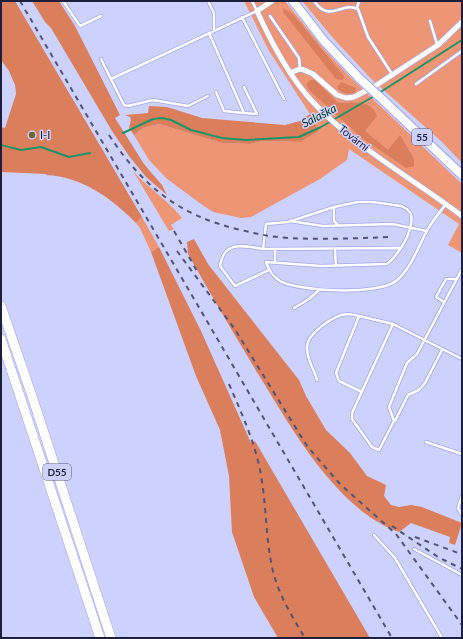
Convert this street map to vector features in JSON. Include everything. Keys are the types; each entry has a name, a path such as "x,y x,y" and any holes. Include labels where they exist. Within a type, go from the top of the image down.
{"highway":[{"name":"D55","path":"1,306 34,399 111,638"},
{"name":"D55","path":"1,338 100,638"}],"main road":[{"name":"55","path":"293,1 324,40 360,79 462,175"}],"street":[{"path":"256,11 272,1"},
{"name":"Tovární","path":"256,11 272,43 290,73 309,98 326,115 462,216"},
{"path":"290,73 300,69 309,72 337,95 346,98 357,96 438,45 462,22"}],"lane":[{"path":"63,1 80,26 101,16"},
{"path":"111,79 256,11 252,1"},
{"path":"314,1 326,12 352,7 358,8"},
{"path":"358,1 358,8 361,12 368,37 392,74"},
{"path":"210,2 214,13 214,31"},
{"path":"270,16 299,58 300,69"},
{"path":"242,17 284,99"},
{"path":"430,22 438,45"},
{"path":"209,33 244,113"},
{"path":"416,84 462,51"},
{"path":"101,59 124,105 128,106 153,100 188,106 208,96"},
{"path":"216,92 224,111 257,114 244,87"},
{"path":"263,249 266,224 290,221 334,207 373,202 401,206 407,209 411,214 410,227 400,248 391,260 383,265 336,266 266,262 269,270 274,276 287,285 299,288 319,290 375,289 391,284 408,266 427,231 446,204"},
{"path":"334,207 334,221 338,226"},
{"path":"290,221 323,226 392,224 427,231"},
{"path":"269,270 235,286 220,266 222,255 229,248 242,246 263,249 400,248"},
{"path":"335,248 336,266"},
{"path":"275,263 276,249"},
{"path":"394,421 389,407 407,363 417,354 426,339 462,269"},
{"path":"444,302 436,297 446,278 456,279"},
{"path":"294,308 309,299 319,290"},
{"path":"317,380 315,372 309,363 307,354 307,346 310,336 316,329 343,315 348,314 393,324 426,339 442,350 462,359"},
{"path":"359,316 336,373 339,381 362,392"},
{"path":"393,324 352,413 352,419 372,447 379,450 408,395 419,390 425,383 442,350"},
{"path":"426,442 462,454"},
{"path":"462,496 458,508 462,515"},
{"path":"374,535 395,558 442,638"},
{"path":"414,549 462,575"}],"shaded area":[{"path":"1,1 15,1 142,217 136,223 117,205 96,190 84,184 46,174 1,172 1,127 5,128 16,94 15,85 9,71 1,60"},
{"path":"32,1 59,1 75,26 120,115 115,118 144,164 162,185 167,195 146,177 129,156 112,131 51,28 45,22"},
{"path":"244,1 285,1 323,48 351,78 462,184 462,253 448,245 459,224 349,149 347,160 320,179 251,217 241,218 213,212 166,178 149,160 134,135 143,128 159,124 222,143 250,144 263,141 299,142 319,131 310,114 269,51"},
{"path":"302,1 462,1 462,18 440,41 375,83 333,38"},
{"path":"283,8 292,13 344,76 343,80 336,79 283,12"},
{"path":"462,25 462,163 442,142 379,86 446,42"},
{"path":"310,80 315,80 338,103 361,103 371,107 377,116 365,131 388,150 400,135 414,159 414,166 406,168 362,138 309,90 306,85"},
{"path":"341,82 356,88 355,93 340,91 337,87"},
{"path":"149,106 167,107 202,118 285,125 300,121 310,114 319,131 300,142 263,141 250,144 222,143 159,124 143,128 134,135 129,128 131,120 130,117 125,115 148,113"},
{"path":"133,171 171,205 182,218 171,225 174,229 169,231"},
{"path":"142,217 159,247 151,252 140,228 136,223"},
{"path":"194,239 208,264 299,380 306,396 326,430 350,453 367,476 386,485 384,496 391,505 399,507 411,505 422,507 462,523 455,545 449,543 450,537 411,523 399,532 377,521 356,506 319,466 287,420 205,285 188,254 187,242"},
{"path":"159,247 201,331 251,443 255,441 370,638 278,638 254,597 232,532 229,476 220,430 196,376 151,252"}],"waterway":[{"name":"Salaška","path":"379,93 462,40"},
{"name":"Salaška","path":"123,133 153,119 162,118 171,120 191,130 222,138 246,140 299,137 321,127 376,95"},
{"name":"Salaška","path":"1,145 21,150 41,147 69,157 90,153"}],"railway":[{"path":"20,1 392,638"},
{"path":"109,135 135,170 150,184 181,208 199,217 253,233 283,238 328,239 392,237"},
{"path":"174,231 197,271"},
{"path":"177,251 234,328 307,446 340,484 396,534 462,625"},
{"path":"229,384 247,426 260,470 269,549 274,575 283,599 305,638"},
{"path":"392,526 438,557 462,569"},
{"path":"415,537 461,554"}],"place":[{"name":"I-I","path":"32,135"}]}
